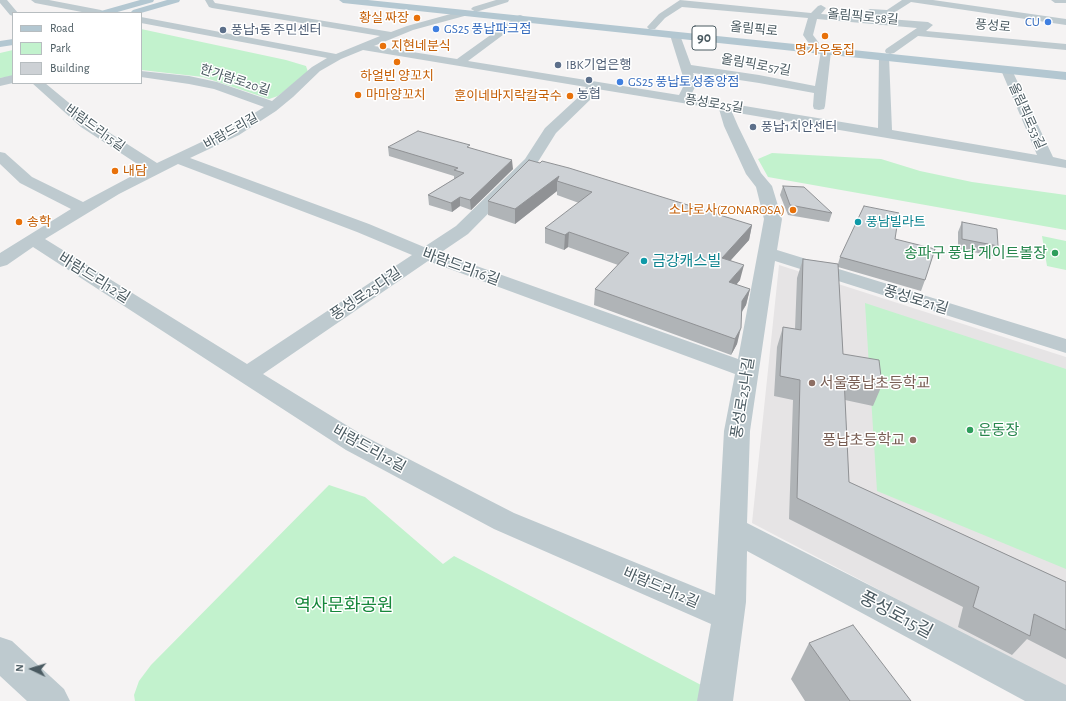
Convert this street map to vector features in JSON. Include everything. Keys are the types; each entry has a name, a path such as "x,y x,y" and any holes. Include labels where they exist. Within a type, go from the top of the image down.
{"main road":[{"path":"106,12 150,0"},
{"path":"134,12 176,0"},
{"name":"올림픽로","path":"343,0 652,27 814,43 1007,70 1066,76"},
{"name":"올림픽로","path":"382,0 520,18 826,51 887,54 1066,70"},
{"path":"0,36 12,34"},
{"path":"0,44 12,42"}],"street":[{"path":"2,0 12,12"},
{"path":"35,0 97,12"},
{"path":"209,0 212,5 391,34"},
{"name":"바람드리길","path":"0,261 82,209 156,169 234,132 273,106 316,69 359,45 505,0"},
{"name":"올림픽로58길","path":"671,0 812,21 915,34"},
{"name":"올림픽로58길","path":"733,0 825,5 889,13 908,0"},
{"path":"914,0 959,3 1066,22"},
{"path":"1053,4 1065,1"},
{"path":"652,27 656,21 683,2"},
{"path":"885,133 887,54 959,3"},
{"path":"1053,4 1066,10"},
{"name":"올림픽로58길","path":"814,43 808,35 812,21 825,5"},
{"name":"올림픽로58길","path":"670,12 812,21 934,22"},
{"path":"459,63 520,18"},
{"path":"142,20 336,57"},
{"path":"201,31 222,25"},
{"name":"풍성로","path":"915,34 1066,47"},
{"path":"675,35 691,83 683,99"},
{"name":"풍성로25길","path":"359,45 459,63 683,99 715,97 817,121 1066,164"},
{"path":"817,121 826,51"},
{"name":"올림픽로57길","path":"686,68 821,91"},
{"name":"올림픽로53길","path":"1007,70 1047,161"},
{"path":"715,97 720,73"},
{"name":"한가람로20길","path":"145,75 189,80 217,86 273,106"},
{"path":"0,82 12,79"},
{"name":"바람드리15길","path":"39,84 86,124 156,169"},
{"name":"풍성로25다길","path":"246,374 462,230 531,162 550,131 590,93 593,85"},
{"name":"풍성로25나길","path":"715,97 754,174 764,186 773,219 737,431 730,602 715,701"},
{"path":"0,156 26,180 82,209"},
{"name":"바람드리16길","path":"178,159 362,228 425,254 747,370"},
{"name":"바람드리12길","path":"33,239 356,443 504,521 728,616"},
{"name":"풍성로21길","path":"767,253 1066,346"},
{"name":"풍성로15길","path":"733,530 1060,701"},
{"path":"0,653 52,701"}],"shaded area":[{"name":"풍납초등학교","path":"779,265 1066,357 1066,688 752,523"}],"green space":[{"path":"142,29 286,60 306,66 308,72 278,96 269,99 203,77 142,70"},
{"path":"12,50 12,76 0,78 0,53"},
{"path":"772,153 881,159 920,171 972,182 1066,195 1066,230 768,177 758,159"},
{"name":"송파구 풍납 게이트볼장","path":"1042,236 1066,241 1066,270 1047,266"},
{"name":"운동장","path":"865,303 1066,369 1066,569 877,491"},
{"name":"역사문화공원","path":"329,485 365,497 443,564 454,556 703,686 700,701 135,701 134,695 139,681 151,665"}],"building":[{"path":"418,131 470,145 467,147 512,160 470,200 460,197 451,203 428,195 464,173 454,170 458,168 388,147"},
{"path":"529,160 540,163 542,161 569,168 752,225 722,258 744,265 729,282 750,289 742,301 741,328 735,339 595,289 629,253 569,232 565,235 545,228 592,192 557,181 559,176 515,209 488,201"},
{"path":"783,186 804,187 832,213 790,205"},
{"path":"864,206 899,213 895,239 935,249 925,280 840,257"},
{"path":"962,222 997,229 998,246 962,239"},
{"path":"803,259 838,264 843,354 879,360 882,385 844,378 849,482 1066,582 1066,630 1034,614 1030,636 973,607 979,587 797,498 800,380 780,376 783,327 801,330"},
{"path":"853,625 911,701 850,701 809,643"}],"place":[{"name":"황실 짜장","path":"417,18"},
{"name":"CU","path":"1048,22"},
{"name":"GS25 풍납파크점","path":"436,29"},
{"name":"풍납1동 주민센터","path":"223,30"},
{"name":"명가우동집","path":"825,36"},
{"name":"지현네분식","path":"383,46"},
{"name":"하얼빈 양꼬치","path":"397,62"},
{"name":"IBK기업은행","path":"558,65"},
{"name":"농협","path":"589,80"},
{"name":"GS25 풍납토성중앙점","path":"620,82"},
{"name":"마마양꼬치","path":"358,95"},
{"name":"훈이네바지락칼국수","path":"570,96"},
{"name":"풍납1치안센터","path":"753,127"},
{"name":"내담","path":"115,171"},
{"name":"소나로사(ZONAROSA)","path":"793,210"},
{"name":"송학","path":"19,222"},
{"name":"풍남빌라트","path":"858,222"},
{"name":"송파구 풍납 게이트볼장","path":"1055,253"},
{"name":"금강캐스빌","path":"644,261"},
{"name":"서울풍납초등학교","path":"812,383"},
{"name":"운동장","path":"970,430"},
{"name":"풍납초등학교","path":"913,440"}]}
